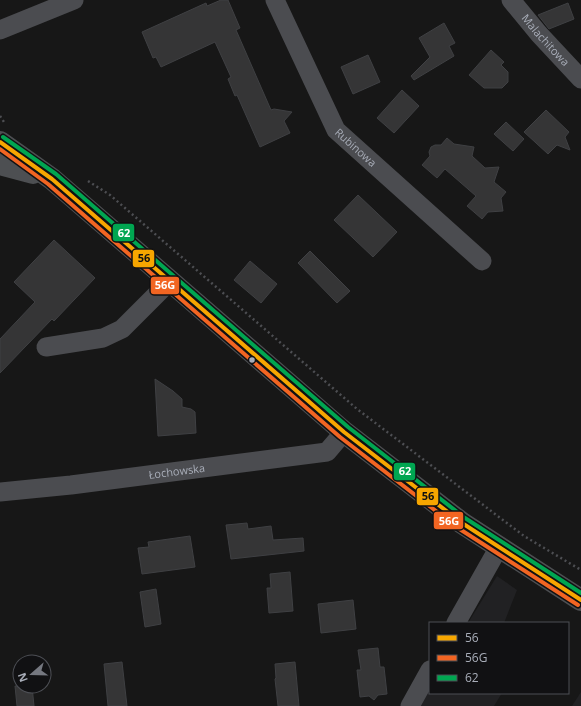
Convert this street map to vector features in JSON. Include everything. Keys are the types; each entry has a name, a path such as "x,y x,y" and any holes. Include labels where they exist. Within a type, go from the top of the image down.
{"main road":[{"path":"0,142 52,180 344,432 462,523 581,600"},
{"path":"0,164 52,180"}],"street":[{"path":"0,30 74,0"},
{"name":"Rubinowa","path":"275,0 336,130 482,261"},
{"name":"Malachitowa","path":"511,0 539,34 581,79"},
{"path":"46,347 103,338 122,329 170,281"},
{"name":"Łochowska","path":"0,492 71,485 327,452 344,432"},
{"path":"457,622 499,547"},
{"path":"410,706 429,672"}],"path":[{"path":"88,180 110,195 357,409 524,536 581,570"}],"shaded area":[{"path":"497,576 517,590 504,622 469,622"},
{"path":"429,689 429,694 501,694 494,706 419,706"},
{"path":"581,692 581,706 572,706"}],"building":[{"path":"221,0 228,0 240,28 236,30 271,110 274,109 292,112 284,121 290,133 260,147 237,95 235,96 228,79 231,77 215,42 161,67 156,57 153,58 142,32 206,3 207,6"},
{"path":"568,3 574,19 549,29 538,15"},
{"path":"444,23 455,43 449,46 454,56 414,80 411,76 430,57 419,38"},
{"path":"491,50 504,62 501,65 508,72 508,82 502,88 484,88 469,75"},
{"path":"368,55 380,82 353,94 341,67"},
{"path":"402,90 419,106 394,133 377,118"},
{"path":"546,110 569,132 565,137 570,150 557,145 548,154 524,132"},
{"path":"506,122 524,139 513,151 494,134"},
{"path":"447,138 454,144 474,147 472,156 485,168 499,167 494,182 506,192 501,198 503,211 488,212 482,219 467,206 476,196 445,169 437,178 422,165 430,156 429,152 431,147 441,145"},
{"path":"358,195 397,232 373,257 334,220"},
{"path":"54,240 95,278 54,321 52,319 0,373 0,339 35,302 14,282"},
{"path":"310,251 350,291 337,303 298,263"},
{"path":"250,261 277,284 261,303 234,280"},
{"path":"155,379 182,399 182,407 191,409 195,412 196,433 158,436"},
{"path":"247,523 248,529 271,526 273,540 303,538 304,551 231,559 226,525"},
{"path":"190,536 195,567 142,574 138,548 149,547 148,542"},
{"path":"290,572 293,611 269,613 267,588 271,588 270,574"},
{"path":"156,589 161,624 145,627 140,592"},
{"path":"353,600 356,629 321,633 318,604"},
{"path":"378,648 380,667 384,667 387,694 378,695 374,700 369,696 360,697 357,670 361,670 358,650"},
{"path":"122,662 127,706 108,706 104,664"},
{"path":"295,662 299,706 278,706 275,664"},
{"path":"16,694 33,694 34,706 17,706"}],"transit line":[{"name":"62","path":"3,137 56,174 348,427 465,518 581,593"},
{"name":"56","path":"0,142 52,179 344,432 462,523 581,600"},
{"name":"56G","path":"0,149 48,184 340,437 458,528 578,605"}]}
